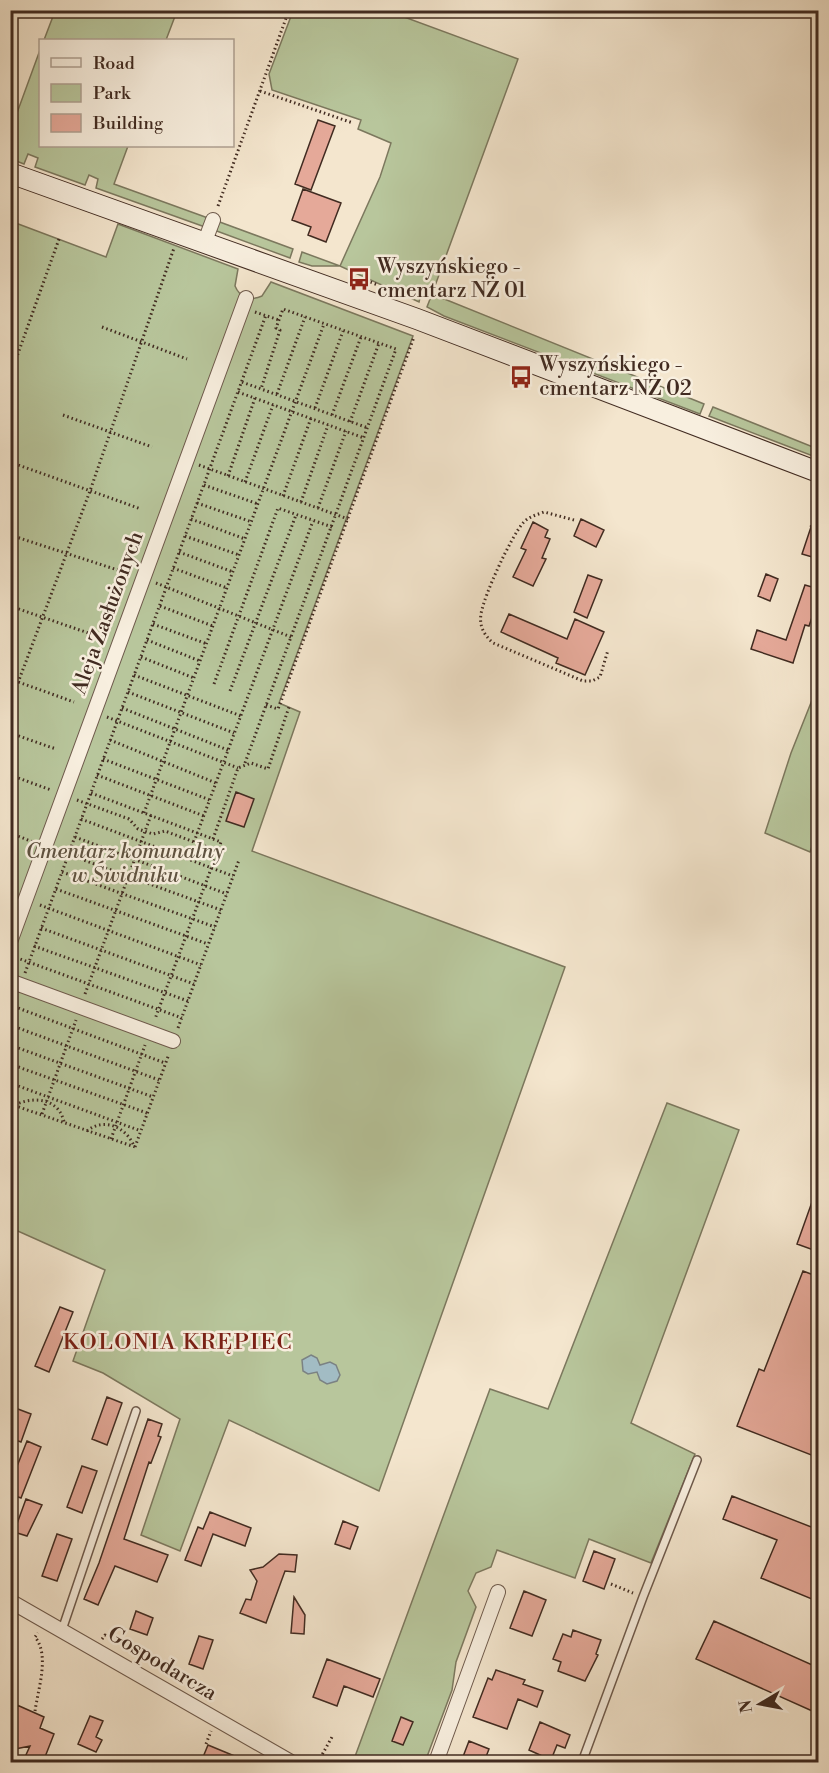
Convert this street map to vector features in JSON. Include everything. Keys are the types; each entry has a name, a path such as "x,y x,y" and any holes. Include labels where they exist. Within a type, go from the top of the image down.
{"street":[{"path":"15,181 205,241 819,472"},
{"path":"205,241 213,220"},
{"name":"Aleja Zasłużonych","path":"10,942 244,303"},
{"path":"10,981 173,1041"},
{"path":"436,1762 498,1592"},
{"name":"Gospodarcza","path":"10,1601 291,1762"}],"lane":[{"path":"62,1630 136,1411"},
{"path":"582,1762 697,1460"}],"path":[{"path":"213,220 289,10"},
{"path":"260,91 353,123"},
{"path":"10,211 15,181"},
{"path":"10,704 90,491 179,232"},
{"path":"10,376 59,239"},
{"path":"244,303 279,320"},
{"path":"213,839 238,768 245,763 396,350 283,309 276,328 280,330 261,389"},
{"path":"28,963 266,315"},
{"path":"277,395 304,317"},
{"path":"144,813 324,324"},
{"path":"102,327 187,359"},
{"path":"314,409 343,331"},
{"path":"266,705 278,709 416,332"},
{"path":"332,415 361,337"},
{"path":"350,422 379,343"},
{"path":"242,382 368,428"},
{"path":"238,392 364,438"},
{"path":"228,476 255,398"},
{"path":"245,482 273,405"},
{"path":"63,415 152,447"},
{"path":"283,496 311,418"},
{"path":"300,503 328,425"},
{"path":"317,509 346,431"},
{"path":"186,460 348,519"},
{"path":"10,462 141,509"},
{"path":"204,485 258,504"},
{"path":"197,503 252,522"},
{"path":"811,527 819,505"},
{"path":"214,684 278,508 332,527"},
{"path":"574,520 544,512 523,523 490,587 481,614 481,627 486,637 493,642 583,681 592,681 600,677 608,650"},
{"path":"230,691 296,515"},
{"path":"191,519 245,539"},
{"path":"194,842 313,521"},
{"path":"10,535 143,578 291,637"},
{"path":"185,536 239,555"},
{"path":"179,552 233,572"},
{"path":"173,568 226,588"},
{"path":"10,606 97,636"},
{"path":"159,606 213,626"},
{"path":"153,624 207,644"},
{"path":"147,640 200,661"},
{"path":"141,657 194,678"},
{"path":"134,675 241,716"},
{"path":"10,679 74,702"},
{"path":"128,692 234,733"},
{"path":"245,763 268,769 289,707"},
{"path":"122,708 228,750"},
{"path":"94,712 238,768"},
{"path":"10,733 56,749"},
{"path":"110,740 216,783"},
{"path":"103,759 210,800"},
{"path":"98,774 204,816"},
{"path":"10,775 129,819 134,826 145,831 158,834 165,831 218,851"},
{"path":"91,793 221,842 111,1139"},
{"path":"42,1114 151,815"},
{"path":"81,819 233,876"},
{"path":"10,833 46,846"},
{"path":"75,837 227,894"},
{"path":"68,854 221,910"},
{"path":"135,1147 239,860"},
{"path":"62,872 215,927"},
{"path":"56,889 208,944"},
{"path":"49,908 201,965"},
{"path":"41,928 194,984"},
{"path":"34,946 188,1001"},
{"path":"10,956 182,1018"},
{"path":"10,1005 165,1063"},
{"path":"10,1025 159,1080"},
{"path":"10,1045 153,1097"},
{"path":"10,1065 147,1113"},
{"path":"10,1083 47,1099 141,1131"},
{"path":"13,1104 31,1099 47,1099 60,1111 64,1122"},
{"path":"13,1104 135,1147"},
{"path":"87,1131 100,1124 116,1124 128,1134 135,1147"},
{"path":"611,1584 643,1597"},
{"path":"35,1711 42,1652 35,1637 44,1620"},
{"path":"318,1762 332,1737"}],"green space":[{"path":"55,10 177,11 166,39 44,39"},
{"path":"293,11 388,11 518,59 432,294 422,290 419,302 340,266 380,177 391,143 358,129 361,120 272,90 269,74"},
{"path":"39,53 39,147 128,147 114,184 208,218 205,227 96,188 98,179 89,175 85,185 35,167 38,158 28,154 24,164 11,159 10,132"},
{"path":"217,221 293,249 290,258 214,230"},
{"name":"Cmentarz komunalny w Świdniku","path":"13,222 106,257 118,224 238,269 235,286 246,297 262,296 271,282 413,336 279,703 300,712 252,851 565,967 379,1491 229,1420 180,1551 141,1535 180,1419 103,1373 73,1361 105,1270 11,1228 10,229"},
{"path":"302,252 340,266 312,266 299,262"},
{"path":"432,294 704,404 700,414 444,316 427,307"},
{"path":"713,407 818,449 818,458 709,416"},
{"path":"818,685 818,829 810,852 765,833 791,753"},
{"path":"667,1103 739,1130 631,1423 695,1454 651,1563 589,1539 575,1578 497,1550 491,1567 476,1573 468,1591 476,1607 456,1662 452,1690 425,1762 353,1762 490,1389 548,1409"}],"water":[{"path":"311,1355 317,1358 320,1365 330,1362 336,1365 340,1375 337,1381 327,1384 320,1380 317,1372 308,1374 303,1371 302,1360"}],"building":[{"path":"318,120 335,126 311,190 295,184"},
{"path":"303,189 341,203 326,242 308,235 311,227 292,220"},
{"path":"816,512 819,513 819,559 802,554"},
{"path":"581,519 604,530 596,547 574,536"},
{"path":"533,522 548,530 545,537 550,539 542,558 546,559 533,586 513,577 526,550 521,548"},
{"path":"766,574 778,579 770,601 758,596"},
{"path":"588,575 602,580 587,618 574,612"},
{"path":"805,585 819,589 819,597 809,626 805,625 793,663 751,649 757,630 786,640"},
{"path":"509,614 567,639 575,619 604,632 585,675 556,663 558,658 501,632"},
{"path":"236,792 254,799 244,827 226,821"},
{"path":"817,1188 819,1188 819,1252 797,1244"},
{"path":"803,1271 819,1277 819,1458 737,1426 759,1369 764,1371"},
{"path":"60,1307 73,1312 49,1372 35,1366"},
{"path":"107,1397 122,1403 107,1445 92,1439"},
{"path":"10,1406 31,1414 21,1442 10,1438"},
{"path":"148,1419 162,1424 158,1436 161,1437 151,1463 149,1462 124,1539 168,1555 157,1582 115,1566 98,1605 84,1599 99,1563"},
{"path":"27,1441 41,1447 21,1498 10,1494 10,1484"},
{"path":"82,1466 97,1471 82,1513 67,1507"},
{"path":"732,1496 819,1530 819,1602 761,1578 777,1540 723,1519"},
{"path":"26,1499 42,1505 27,1536 14,1532"},
{"path":"210,1512 251,1528 245,1546 213,1534 201,1566 185,1560 198,1527 203,1529"},
{"path":"343,1521 358,1527 350,1549 335,1544"},
{"path":"57,1534 72,1539 57,1581 42,1576"},
{"path":"594,1551 615,1559 604,1589 583,1581"},
{"path":"279,1554 297,1555 295,1572 285,1571 266,1623 240,1613 246,1599 251,1600 257,1581 250,1570 263,1567"},
{"path":"524,1591 546,1600 532,1636 510,1628"},
{"path":"294,1597 305,1615 304,1634 291,1633"},
{"path":"136,1611 153,1618 147,1635 130,1629"},
{"path":"714,1621 819,1668 819,1714 696,1659"},
{"path":"573,1630 601,1640 596,1654 598,1655 585,1681 558,1671 561,1662 553,1659 563,1634 571,1637"},
{"path":"199,1636 213,1640 203,1669 189,1664"},
{"path":"327,1659 380,1679 373,1697 344,1686 337,1706 313,1697"},
{"path":"496,1670 525,1680 523,1684 543,1691 537,1707 518,1699 507,1729 473,1717 488,1678 492,1680"},
{"path":"17,1705 44,1717 40,1728 54,1734 43,1762 25,1757 30,1746 10,1750 10,1719"},
{"path":"90,1716 103,1721 96,1737 102,1740 96,1752 78,1744"},
{"path":"401,1717 413,1722 403,1745 392,1741"},
{"path":"540,1722 570,1735 565,1748 557,1745 551,1760 529,1750"},
{"path":"469,1741 489,1749 484,1762 461,1762"},
{"path":"208,1745 249,1762 201,1762"}],"place":[{"name":"Wyszyńskiego - cmentarz NŻ 01","path":"359,279"},
{"name":"Wyszyńskiego - cmentarz NŻ 02","path":"521,377"}],"district":[{"name":"KOLONIA KRĘPIEC","path":"178,1342"}]}
